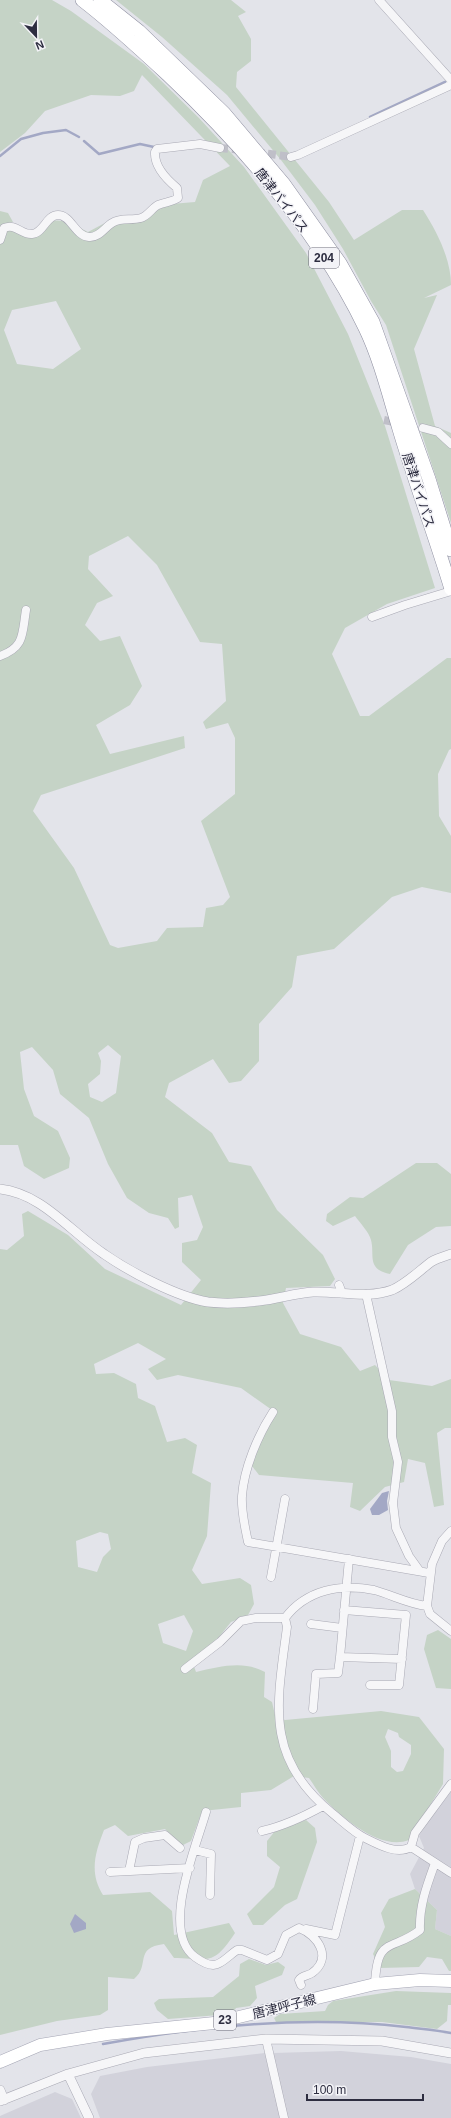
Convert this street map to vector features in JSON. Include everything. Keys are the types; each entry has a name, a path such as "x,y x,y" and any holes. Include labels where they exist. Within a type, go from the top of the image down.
{"highway":[{"name":"唐津バイパス","path":"82,0 127,36 218,124 274,188 296,216 345,290 366,329 451,590"},
{"name":"唐津バイパス","path":"100,0 139,31 224,113 284,184 340,263 373,322 429,479 451,550"}],"main road":[{"name":"唐津呼子線","path":"0,2062 40,2045 107,2034 214,2023 375,1984 420,1980 451,1981"}],"street":[{"path":"379,0 451,80"},
{"path":"291,157 298,156 451,84"},
{"path":"0,240 4,228 13,226 26,234 40,232 50,217 56,215 63,216 80,234 90,238 98,235 119,219 134,220 143,218 157,206 178,198 177,188 166,179 157,162 155,152 157,149 200,144 220,148"},
{"path":"423,428 438,432 451,444"},
{"path":"372,617 451,590"},
{"path":"0,656 13,651 21,642 26,610"},
{"path":"0,1189 10,1190 37,1201 102,1254 128,1269 187,1297 209,1302 260,1301 341,1289 366,1294 393,1289 433,1261 451,1254"},
{"path":"366,1294 392,1411 392,1438 398,1462 393,1503 396,1528 409,1556 419,1570"},
{"path":"273,1412 264,1427 255,1449 242,1496 248,1542 430,1573"},
{"path":"271,1577 285,1500"},
{"path":"451,1531 437,1550 430,1573 427,1606 430,1614 451,1632"},
{"path":"313,1709 316,1674 338,1673 349,1560"},
{"path":"185,1669 220,1642 240,1621 256,1618 285,1618 301,1601 331,1589 346,1587 374,1590 427,1606"},
{"path":"344,1610 406,1615 399,1685 370,1684"},
{"path":"285,1618 287,1627 277,1698 278,1722 284,1749 292,1768 323,1806 360,1836 380,1846 399,1850 411,1847 451,1873"},
{"path":"311,1624 342,1628"},
{"path":"340,1657 402,1659"},
{"path":"411,1847 415,1833 451,1784"},
{"path":"262,1831 281,1826 323,1806"},
{"path":"206,1812 180,1904 180,1924 184,1943 193,1955 200,1960 216,1965 222,1963 237,1950 242,1950 261,1959 266,1960 273,1958 278,1954 286,1935 299,1928 334,1935 360,1836"},
{"path":"129,1871 135,1842 144,1838 165,1835 180,1848"},
{"path":"195,1850 211,1854 210,1895"},
{"path":"375,1984 378,1960 383,1950 390,1944 413,1936 420,1930 419,1916 435,1863"},
{"path":"110,1872 190,1868"},
{"path":"299,1928 308,1931 316,1939 322,1950 323,1958 320,1966 312,1973 301,1977 299,1980 301,1985"},
{"path":"0,2090 2,2100 68,2074 144,2053 266,2039 382,2041 451,2053"},
{"path":"266,2039 284,2118"},
{"path":"68,2074 89,2118"}],"shaded area":[{"path":"451,1787 451,1936 435,1929 437,1910 415,1889 410,1874 424,1848 419,1836"},
{"path":"341,2051 411,2057 451,2064 451,2118 288,2118 273,2053"},
{"path":"265,2053 280,2118 100,2118 91,2094 100,2076 147,2067"},
{"path":"55,2092 72,2099 81,2118 0,2118 0,2116"}],"green space":[{"path":"0,0 52,0 71,11 144,64 199,118 244,167 306,253 348,334 385,426 435,588 387,604 345,628 332,654 360,716 369,716 447,658 451,658 451,749 449,750 438,774 439,816 451,836 451,893 422,887 392,897 334,949 297,956 292,987 259,1024 259,1061 241,1081 229,1083 213,1059 169,1083 165,1097 212,1133 229,1162 251,1166 277,1210 323,1255 335,1279 330,1286 286,1288 283,1303 300,1334 341,1347 360,1371 375,1365 389,1380 432,1386 451,1379 451,1428 445,1428 437,1433 444,1505 434,1507 425,1463 408,1459 404,1482 385,1487 360,1511 350,1507 353,1483 259,1475 252,1466 272,1410 241,1388 178,1375 157,1380 148,1369 166,1359 138,1343 94,1364 96,1374 114,1373 136,1384 138,1398 155,1406 167,1442 185,1438 197,1445 192,1473 211,1483 207,1536 192,1570 202,1584 240,1578 251,1585 254,1604 248,1615 231,1622 219,1637 192,1661 196,1672 240,1665 257,1668 265,1672 264,1697 272,1702 275,1715 285,1720 381,1711 419,1717 444,1749 443,1784 409,1840 398,1842 387,1841 364,1831 342,1816 325,1800 309,1778 294,1776 271,1790 241,1793 241,1807 202,1811 191,1841 181,1846 165,1829 128,1836 115,1825 104,1830 98,1847 95,1863 96,1879 103,1895 150,1892 172,1911 174,1935 229,1923 235,1933 228,1944 216,1956 210,1958 174,1958 164,1944 149,1949 145,1953 142,1968 139,1974 134,1979 108,1977 108,2010 100,2015 57,2021 0,2035 0,1249 7,1250 24,1236 22,1214 28,1211 68,1235 105,1269 181,1305 201,1280 182,1262 182,1243 197,1240 203,1227 192,1195 178,1198 179,1227 175,1229 168,1218 149,1213 127,1198 108,1164 89,1118 60,1094 53,1070 32,1047 20,1052 24,1089 34,1116 58,1131 70,1158 69,1168 44,1179 24,1166 18,1145 0,1145 0,211 8,213 13,222 9,223 24,236 42,225 55,220 68,223 88,232 118,216 144,216 159,205 195,202 203,180 230,166 142,75 134,91 120,96 91,95 45,111 25,133 0,152","holes":["56,301 81,349 53,369 17,364 4,330 12,310","128,536 157,565 200,642 222,644 226,701 203,722 206,729 228,723 235,738 235,794 201,821 230,897 223,905 206,908 203,927 167,928 157,941 118,948 110,945 74,868 33,811 41,795 185,748 184,736 110,754 96,725 130,705 142,686 120,636 100,641 85,625 97,603 113,596 88,569 89,556","108,1045 121,1056 116,1093 102,1102 90,1097 88,1084 100,1074 101,1061 98,1053","100,1532 108,1534 111,1549 103,1557 97,1572 78,1567 76,1541","184,1615 193,1631 186,1651 163,1643 158,1624","388,1729 398,1733 399,1737 411,1745 411,1754 403,1771 397,1772 391,1767 391,1751 385,1737"]},
{"path":"116,0 231,0 246,12 238,16 251,39 251,61 237,72 236,87 329,202 354,240 402,210 423,210 433,227 446,256 449,265 451,285 424,298 437,295 414,349 435,426 451,433 451,523 386,325 371,301 343,249 315,205 281,160 227,95 162,37"},
{"path":"416,1163 437,1163 451,1174 451,1226 436,1227 408,1245 390,1274 382,1272 374,1265 370,1237 355,1216 333,1226 326,1221 327,1214 350,1197 363,1198"},
{"path":"438,1630 451,1639 451,1689 436,1688 424,1649 427,1635"},
{"path":"306,1820 315,1828 317,1842 297,1899 285,1905 263,1925 253,1925 247,1914 274,1887 280,1867 267,1856 267,1841 275,1831"},
{"path":"415,1889 437,1910 435,1929 451,1936 451,1971 449,1971 442,1959 427,1957 419,1967 380,1968 373,1954 385,1927 381,1913 389,1899"},
{"path":"249,1959 266,1965 278,1962 285,1967 282,1975 255,1986 257,1998 250,2006 236,2008 232,2014 168,2019 157,2010 154,2003 159,1999 213,1997 239,1976 240,1964"},
{"path":"396,1991 451,1993 451,2005 448,2005 447,2021 437,2029 382,2022 276,2022 274,2018 280,2014 325,2011 328,2005 333,2001"}],"water":[{"path":"389,1491 387,1501 388,1510 379,1515 372,1515 370,1509 382,1493"},
{"path":"75,1914 86,1923 86,1929 74,1933 70,1924"}],"waterway":[{"path":"370,117 445,82"},
{"path":"0,156 21,139 43,133 66,130 79,137"},
{"path":"84,141 99,154 140,144 154,147"},
{"path":"103,2044 178,2032 254,2024 292,2022 368,2024 451,2033"}],"tunnel":[{"path":"220,148 242,150"},
{"path":"256,152 291,157"},
{"path":"384,420 423,428"}]}
